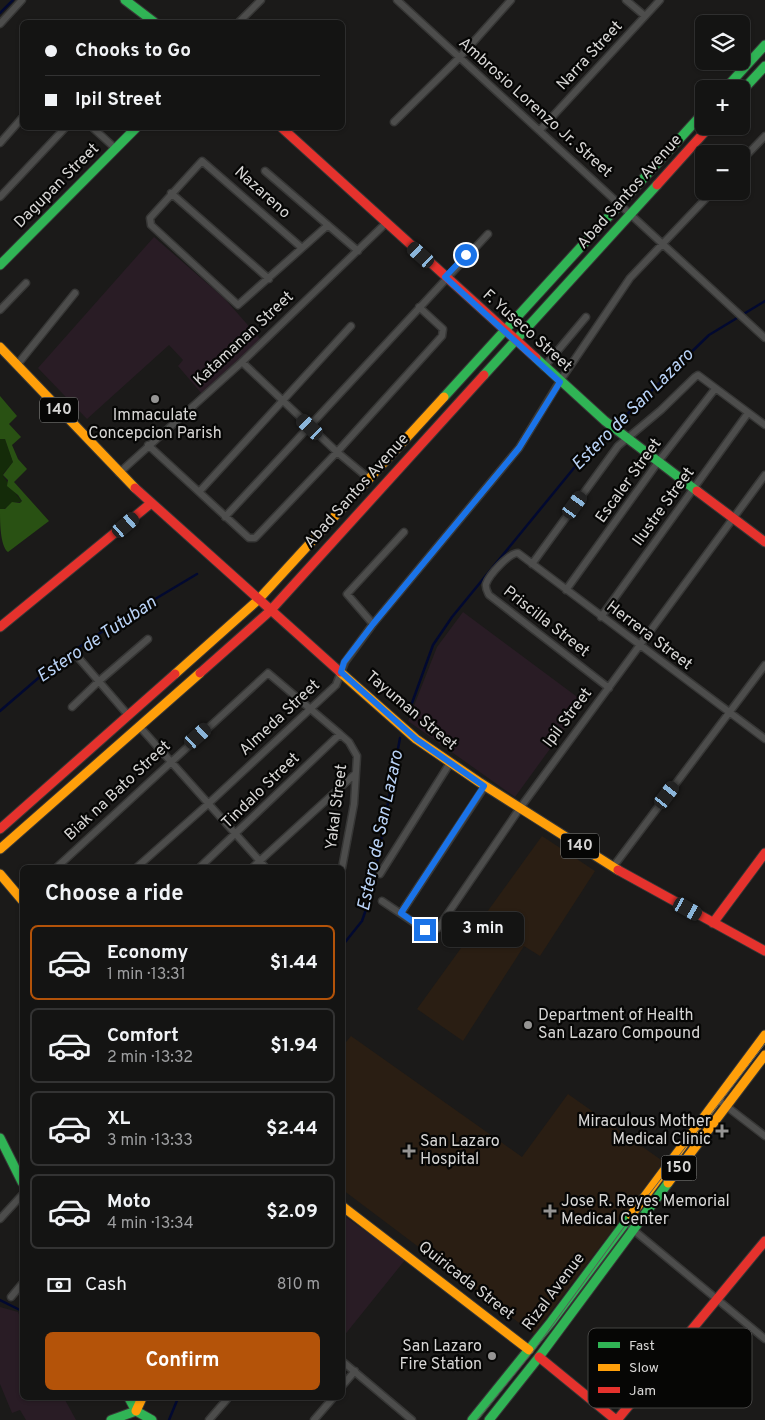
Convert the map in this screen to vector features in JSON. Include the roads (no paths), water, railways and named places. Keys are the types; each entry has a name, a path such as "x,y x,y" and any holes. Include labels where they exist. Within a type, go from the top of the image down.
{"main road":[{"path":"124,0 151,20"},
{"path":"733,80 765,45"},
{"path":"750,82 765,66"},
{"name":"Abad Santos Avenue","path":"0,829 258,600 368,477 695,122"},
{"name":"Dagupan Street","path":"0,265 134,130"},
{"name":"F. Yuseco Street","path":"284,130 605,422 765,542"},
{"name":"Abad Santos Avenue","path":"0,849 270,611 702,135"},
{"name":"Tayuman Street","path":"0,347 150,504 416,739 484,786 613,867 765,951"},
{"path":"0,627 150,504"},
{"path":"713,923 765,853"},
{"path":"0,874 20,898"},
{"name":"Rizal Avenue","path":"472,1420 529,1350 765,1035"},
{"name":"Rizal Avenue","path":"489,1420 525,1376 633,1229 765,1056"},
{"path":"0,1139 20,1178"},
{"name":"Quiricada Street","path":"345,1208 529,1350"},
{"path":"692,1328 765,1240"},
{"name":"Quiricada Street","path":"539,1357 588,1397"},
{"path":"515,1368 525,1376"},
{"path":"130,1400 136,1411 152,1420"},
{"path":"136,1411 141,1400"},
{"name":"Quiricada Street","path":"602,1408 617,1420"},
{"path":"617,1420 627,1408"},
{"path":"111,1420 126,1412 136,1411"}],"street":[{"path":"0,24 22,0"},
{"path":"241,20 261,0"},
{"name":"Ambrosio Lorenzo Jr. Street","path":"397,0 765,338"},
{"path":"394,122 459,58 511,0"},
{"path":"626,0 645,16"},
{"name":"Narra Street","path":"540,130 660,0"},
{"path":"0,143 20,120"},
{"path":"0,198 63,130"},
{"path":"95,130 116,148"},
{"path":"750,152 765,136"},
{"name":"Nazareno","path":"170,193 202,160 302,248"},
{"path":"265,171 358,251"},
{"path":"269,279 170,193 150,222 238,305 269,279 328,225"},
{"name":"Almeda Street","path":"139,865 336,685 344,662 373,624 519,448 560,382 630,278 705,200"},
{"name":"Katamanan Street","path":"118,472 242,362 386,223"},
{"path":"225,516 310,427 445,277 488,234"},
{"path":"0,310 26,283"},
{"path":"17,366 75,293"},
{"path":"148,445 252,539 337,452 443,333 443,329 419,307"},
{"path":"544,367 586,317"},
{"path":"198,492 351,326"},
{"path":"242,362 337,452 368,477"},
{"path":"532,564 618,446 623,435 698,375 765,425"},
{"name":"Escaler Street","path":"566,590 658,462 715,389"},
{"name":"Ilustre Street","path":"601,617 748,413"},
{"name":"Ipil Street","path":"382,900 425,930 431,931 438,928 520,808 640,647 732,517 765,475"},
{"path":"373,624 347,594 404,532"},
{"name":"Herrera Street","path":"518,553 640,647 765,739"},
{"name":"Priscilla Street","path":"518,553 509,556 487,582 486,588 489,595 609,688"},
{"path":"72,707 148,639"},
{"path":"76,655 128,715"},
{"path":"613,867 765,665"},
{"name":"Biak na Bato Street","path":"59,865 170,760 268,673 311,709"},
{"name":"Yakal Street","path":"311,709 349,742 357,756 354,804 343,865"},
{"path":"139,726 263,865"},
{"name":"Tindalo Street","path":"202,865 340,734"},
{"path":"380,874 450,763"},
{"path":"255,865 355,774"},
{"path":"401,913 484,786"},
{"path":"717,1099 765,1136"},
{"path":"0,1219 20,1197"},
{"path":"624,1222 765,1339"},
{"path":"10,1297 20,1286"},
{"name":"Quiricada Street","path":"529,1350 539,1357"},
{"path":"345,1364 412,1420"},
{"path":"345,1382 354,1371"},
{"path":"209,1420 226,1400"},
{"path":"314,1420 331,1400"}],"waterway":[{"path":"0,13 13,0"},
{"name":"Estero de San Lazaro","path":"615,426 709,335 765,301"},
{"name":"Estero de San Lazaro","path":"408,714 433,645 452,617 574,468 611,430"},
{"name":"Estero de Tutuban","path":"0,711 57,662 115,623 197,574"},
{"name":"Estero de San Lazaro","path":"345,942 362,921 371,895 400,738"},
{"path":"0,1300 20,1310"},
{"name":"Estero de San Lazaro","path":"169,1420 177,1400"}],"tram line":[{"path":"477,1420 535,1349 627,1223 765,1044"}],"place":[{"name":"Immaculate Concepcion Parish","path":"155,399"},
{"name":"Department of Health San Lazaro Compound","path":"528,1025"},
{"name":"Miraculous Mother Medical Clinic","path":"722,1131"},
{"name":"San Lazaro Hospital","path":"409,1151"},
{"name":"Jose R. Reyes Memorial Medical Center","path":"550,1211"},
{"name":"San Lazaro Fire Station","path":"492,1356"}]}
